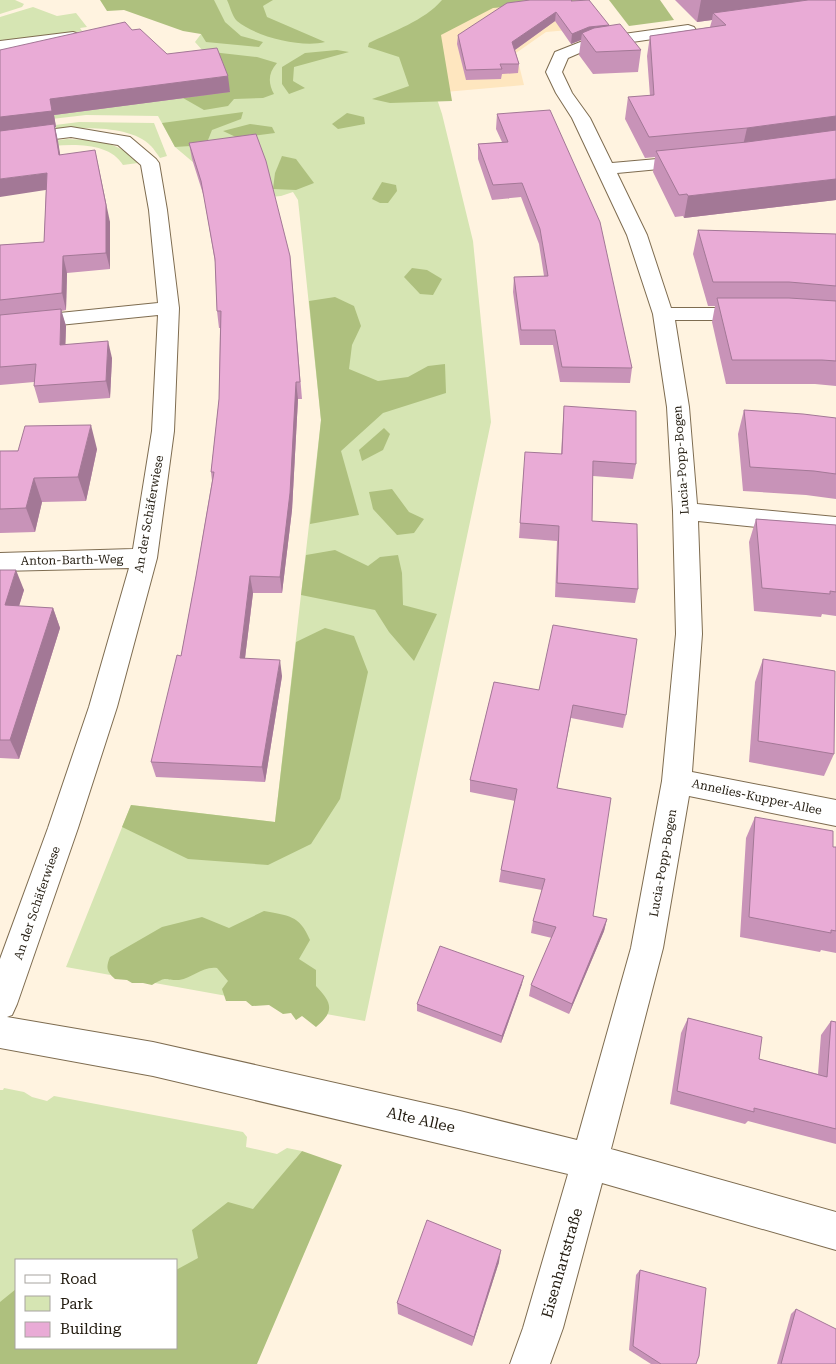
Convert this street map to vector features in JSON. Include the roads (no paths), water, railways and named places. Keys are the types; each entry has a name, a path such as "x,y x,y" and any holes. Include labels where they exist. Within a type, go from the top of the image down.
{"street":[{"name":"Lucia-Popp-Bogen","path":"590,1160 647,948 677,781 690,634 685,511 678,408 663,314 637,235 581,118 564,93 554,72 561,55 588,44 707,28"},
{"path":"0,46 79,36"},
{"name":"An der Schäferwiese","path":"0,141 71,132 124,141 150,163 158,210 169,308 163,431 144,558 100,716 63,828 0,1004"},
{"path":"606,169 710,160"},
{"path":"0,325 169,308"},
{"path":"663,314 773,314"},
{"path":"685,511 836,526"},
{"name":"Anton-Barth-Weg","path":"0,562 144,558"},
{"name":"Annelies-Kupper-Allee","path":"677,781 836,813"},
{"name":"Alte Allee","path":"0,1032 153,1059 590,1160 836,1231"},
{"name":"Eisenhartstraße","path":"530,1364 543,1328 590,1160"}]}
